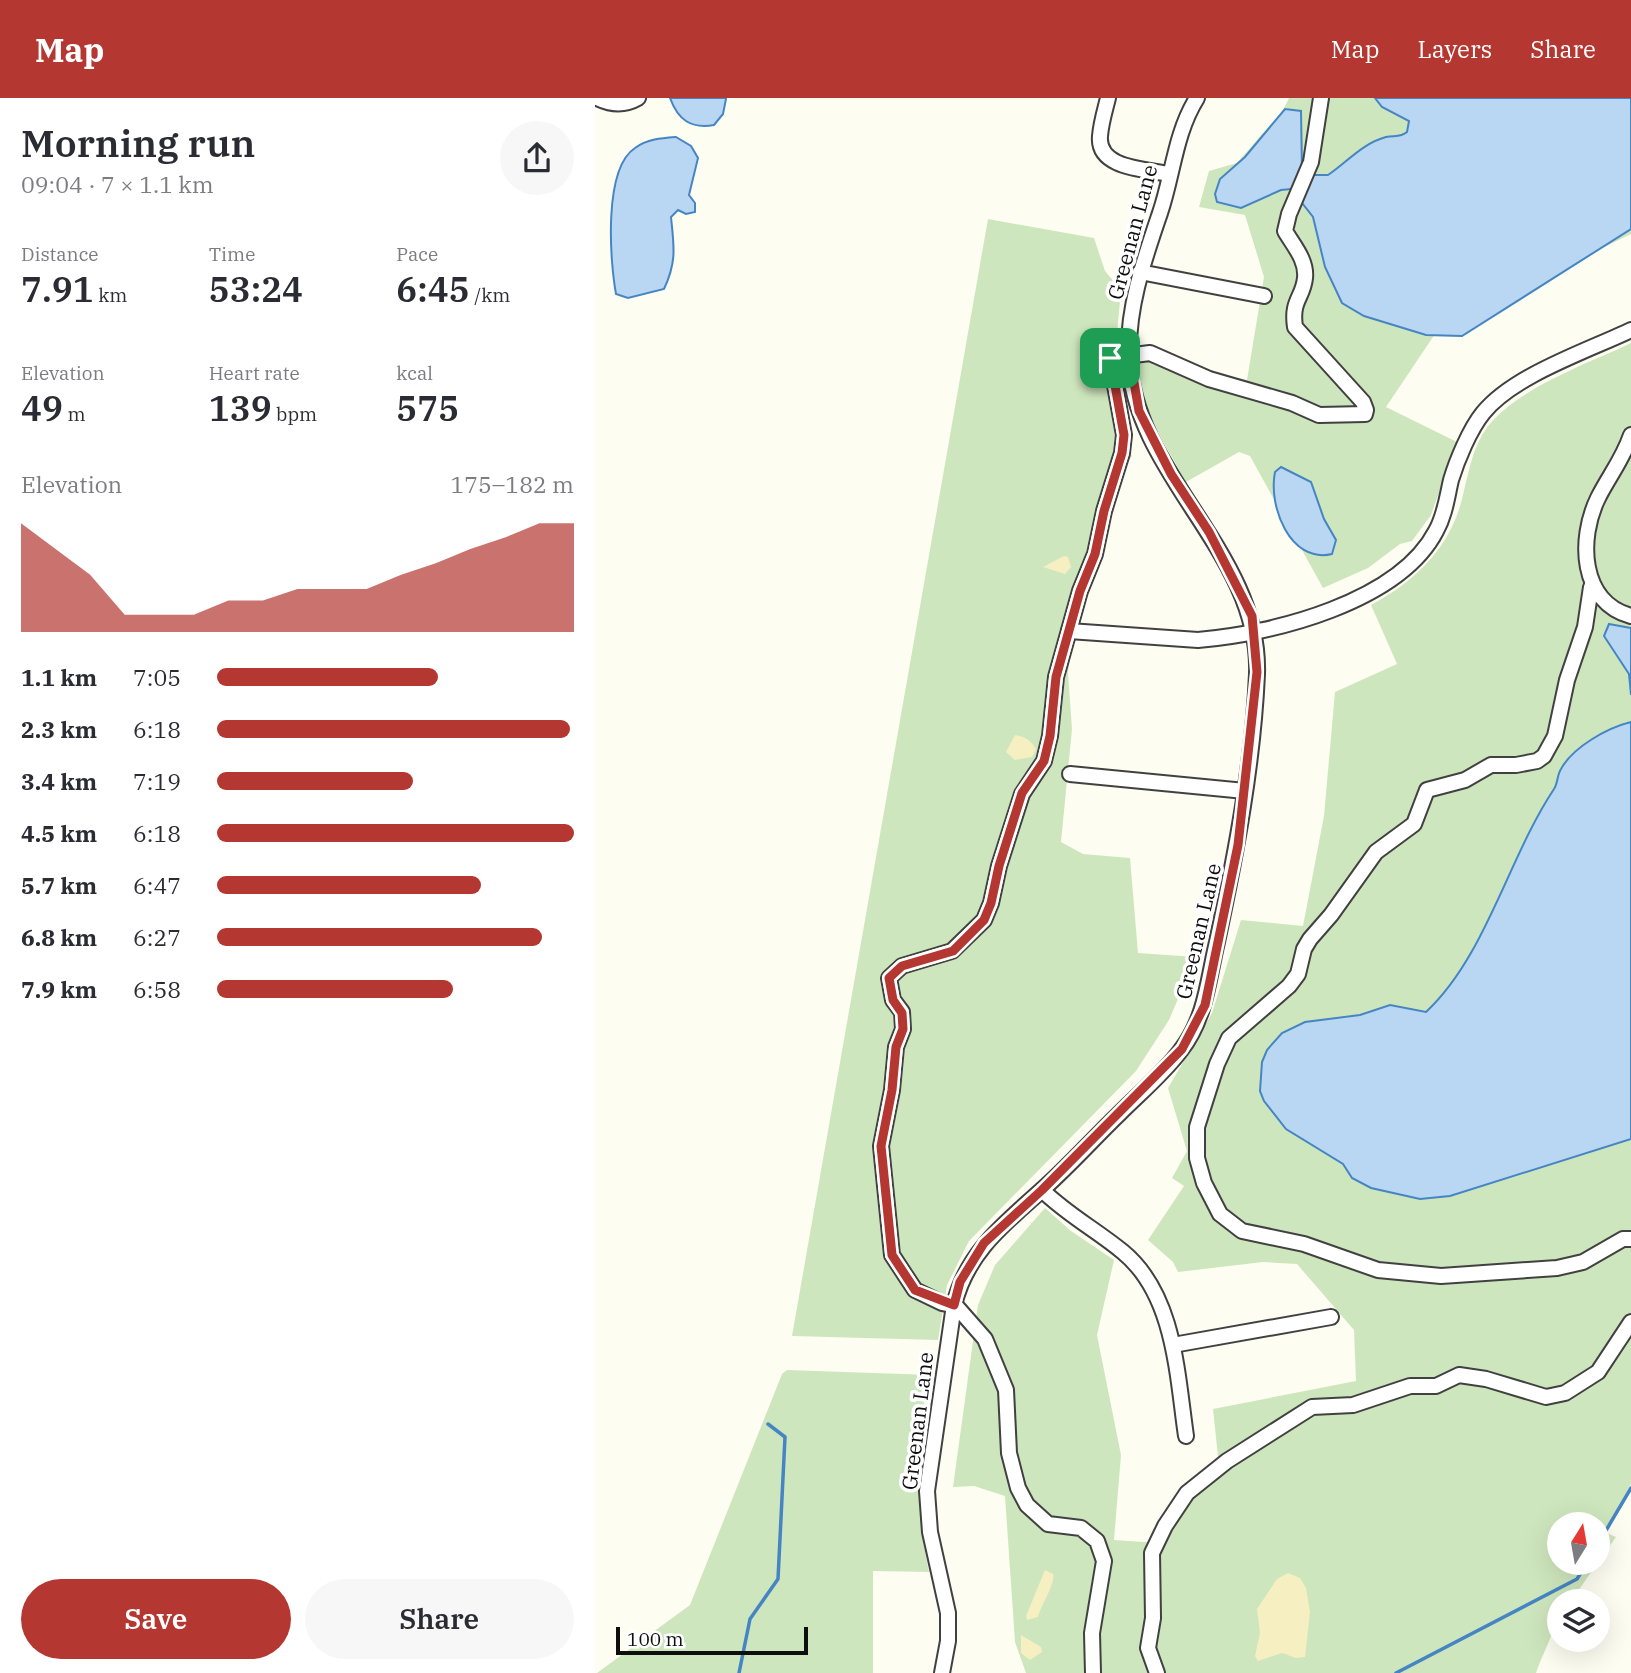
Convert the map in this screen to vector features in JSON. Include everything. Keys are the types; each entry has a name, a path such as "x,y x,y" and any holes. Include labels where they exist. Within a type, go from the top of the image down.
{"street":[{"path":"597,98 616,104 627,104 638,98"},
{"path":"1108,98 1100,136 1101,148 1111,160 1169,174"},
{"name":"Greenan Lane","path":"942,1673 948,1641 948,1613 930,1532 927,1492 954,1305 960,1282 984,1243 1042,1190 1182,1049 1205,1005 1238,845 1257,672 1253,631 1247,604 1209,532 1160,454 1139,411 1129,354 1140,272 1165,195 1183,125 1197,98"},
{"path":"1093,1673 1092,1633 1104,1561 1097,1541 1081,1528 1048,1524 1023,1498 1009,1454 1006,1390 994,1356 970,1319 954,1305 915,1290 892,1255 881,1146 892,1090 896,1047 903,1029 902,1013 893,1000 889,978 902,966 953,951 984,920 1022,793 1044,761 1050,736 1056,677 1080,591 1095,554 1104,511 1122,453 1124,435 1110,358 1150,353 1168,358 1209,379 1292,403 1319,415 1365,414 1363,402 1295,327 1292,311 1305,278 1301,256 1285,231 1311,162 1321,98"},
{"path":"1140,272 1264,296"},
{"path":"1069,631 1198,640 1292,623 1355,598 1407,569 1437,530 1452,478 1482,414 1509,390 1631,330"},
{"path":"1631,435 1624,456 1598,499 1588,531 1591,587 1585,627 1567,680 1558,727 1550,747 1537,761 1491,765 1465,780 1427,790 1414,824 1376,852 1331,915 1310,939 1293,980 1229,1038 1217,1064 1195,1142 1204,1183 1220,1214 1231,1225 1242,1231 1304,1244 1378,1270 1441,1276 1557,1268 1583,1262 1623,1238 1631,1239"},
{"path":"1591,587 1614,611 1631,616"},
{"path":"1070,774 1245,791"},
{"path":"1042,1190 1066,1213 1136,1265 1155,1293 1173,1345 1186,1436"},
{"path":"1173,1345 1331,1317"},
{"path":"1157,1673 1148,1648 1153,1618 1152,1553 1165,1526 1187,1493 1227,1461 1313,1407 1353,1405 1410,1386 1436,1386 1459,1375 1486,1378 1546,1397 1565,1393 1598,1372 1631,1322"}],"green space":[{"path":"1289,98 1631,98 1631,234 1439,328 1386,407 1457,442 1431,515 1412,541 1400,544 1368,568 1323,588 1250,456 1239,452 1186,482 1159,434 1145,402 1138,368 1137,349 1176,356 1192,371 1247,380 1264,277 1245,215 1199,207 1209,171 1237,163 1283,110"},
{"path":"988,219 1094,238 1105,271 1121,290 1116,344 1128,449 1132,456 1123,470 1114,509 1072,638 1068,673 1072,729 1061,842 1083,854 1130,858 1138,953 1196,957 1169,1020 1136,1071 969,1241 947,1285 938,1340 792,1336"},
{"path":"1631,343 1631,1484 1610,1521 1610,1512 1547,1512 1547,1575 1589,1575 1580,1589 1547,1589 1547,1646 1536,1673 1026,1673 1015,1642 1005,1496 974,1486 953,1487 978,1305 995,1265 1045,1208 1071,1231 1114,1260 1097,1335 1121,1455 1114,1540 1159,1543 1184,1497 1219,1466 1213,1409 1356,1381 1354,1330 1297,1264 1263,1262 1178,1272 1173,1262 1148,1240 1184,1186 1172,1178 1187,1151 1168,1088 1212,1013 1241,920 1303,926 1324,816 1335,692 1397,664 1371,605 1403,585 1441,546 1457,514 1475,450 1484,433 1502,411 1536,388"},
{"path":"787,1370 932,1375 922,1450 920,1496 929,1572 873,1571 873,1673 597,1673 690,1605 782,1374"},
{"path":"1610,1534 1616,1537 1610,1546"}],"sand":[{"path":"1064,556 1068,557 1071,567 1065,574 1043,567"},
{"path":"1015,735 1027,739 1034,746 1036,749 1032,757 1015,760 1006,752"},
{"path":"1045,1570 1053,1574 1050,1588 1038,1617 1027,1620 1026,1616"},
{"path":"1288,1573 1300,1578 1306,1588 1310,1612 1305,1657 1296,1658 1282,1653 1258,1661 1255,1656 1260,1633 1257,1609 1277,1579"},
{"path":"1021,1635 1041,1647 1042,1652 1030,1660 1021,1653"}],"water":[{"path":"670,98 726,99 723,114 714,125 699,126 681,117"},
{"path":"1375,98 1631,98 1631,229 1462,336 1426,335 1364,316 1342,303 1325,267 1313,217 1291,189 1281,190 1241,208 1217,202 1215,194 1220,179 1245,157 1285,109 1301,111 1302,169 1314,175 1328,175 1370,144 1407,132 1409,121 1382,107"},
{"path":"676,137 691,146 698,158 689,195 695,203 695,212 686,214 678,210 671,217 673,262 664,289 628,298 616,294 611,216 618,175 625,159 635,148 650,141"},
{"path":"1281,467 1311,482 1324,519 1336,540 1332,554 1317,555 1304,550 1285,530 1275,501 1274,486 1275,472"},
{"path":"1609,624 1631,628 1631,695 1629,674 1604,636"},
{"path":"1631,722 1631,1139 1450,1196 1420,1199 1371,1188 1352,1178 1343,1164 1286,1129 1264,1101 1260,1091 1262,1062 1267,1050 1282,1033 1305,1022 1360,1015 1390,1005 1426,1012 1447,989 1481,935 1566,761 1591,740"}],"waterway":[{"path":"739,1673 750,1619 778,1579 785,1437 768,1424"},
{"path":"1610,1524 1631,1488"},
{"path":"1396,1673 1577,1579 1580,1575"}],"route":[{"path":"1129,354 1139,411 1171,474 1209,532 1252,616 1257,672 1238,845 1205,1005 1182,1049 1042,1190 999,1227 970,1264 960,1282 954,1305 942,1303 915,1290 892,1255 881,1146 892,1090 896,1047 903,1029 902,1013 893,1000 889,978 891,973 902,966 953,951 973,934 984,920 995,892 999,866 1022,793 1044,761 1050,736 1056,677 1080,591 1095,554 1104,511 1122,453 1124,435 1110,358 1129,354"}]}
